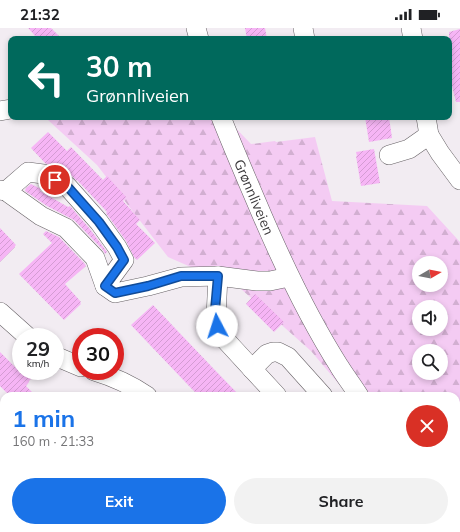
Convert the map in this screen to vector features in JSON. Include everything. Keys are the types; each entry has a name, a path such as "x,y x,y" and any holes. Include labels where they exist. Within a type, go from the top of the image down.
{"street":[{"name":"Grønnliveien","path":"222,120 266,226 290,277 310,317 339,366 357,392"},
{"path":"389,155 408,149 428,126 440,153 460,180"},
{"path":"105,286 124,260 117,247 99,222 67,186 43,174 28,172 3,190 40,216 66,228 95,258 105,286 115,293 148,286 181,276 218,276 257,281 270,281 290,277"},
{"path":"218,276 215,310 217,326 220,334 273,392"},
{"path":"0,312 18,328"},
{"path":"252,369 267,354 278,352 288,356 320,392"},
{"path":"119,380 141,392"}],"green space":[{"path":"48,120 228,120 251,144 315,137 332,201 427,206 460,242 460,392 346,392 311,351 241,289 168,257 97,165"}],"building":[{"path":"28,28 51,28 59,36 35,36"},
{"path":"245,28 265,28 266,36 246,36"},
{"path":"460,29 460,102 456,102 452,86 452,36 449,36 449,32"},
{"path":"365,120 389,120 392,138 369,142"},
{"path":"48,132 67,151 71,147 103,180 107,176 126,197 123,201 140,220 136,224 155,243 137,260 126,241 106,213 107,212 77,180 59,170 55,165 53,167 45,163 31,148"},
{"path":"374,149 380,183 361,186 356,152"},
{"path":"31,184 68,207 70,206 107,252 105,254 103,250 74,220 47,206 25,191"},
{"path":"0,228 16,245 0,262"},
{"path":"46,231 59,237 86,266 65,284 81,302 81,304 64,320 19,274 52,243 43,234"},
{"path":"255,294 284,322 274,332 246,304"},
{"path":"153,305 236,392 195,392 131,325"},
{"path":"0,352 12,364 12,380 30,380 26,386 32,392 6,392 0,386"}],"route":[{"path":"55,180 67,186 99,222 117,247 124,260 105,286 115,293 148,286 181,276 218,276 215,310 217,326"}]}
